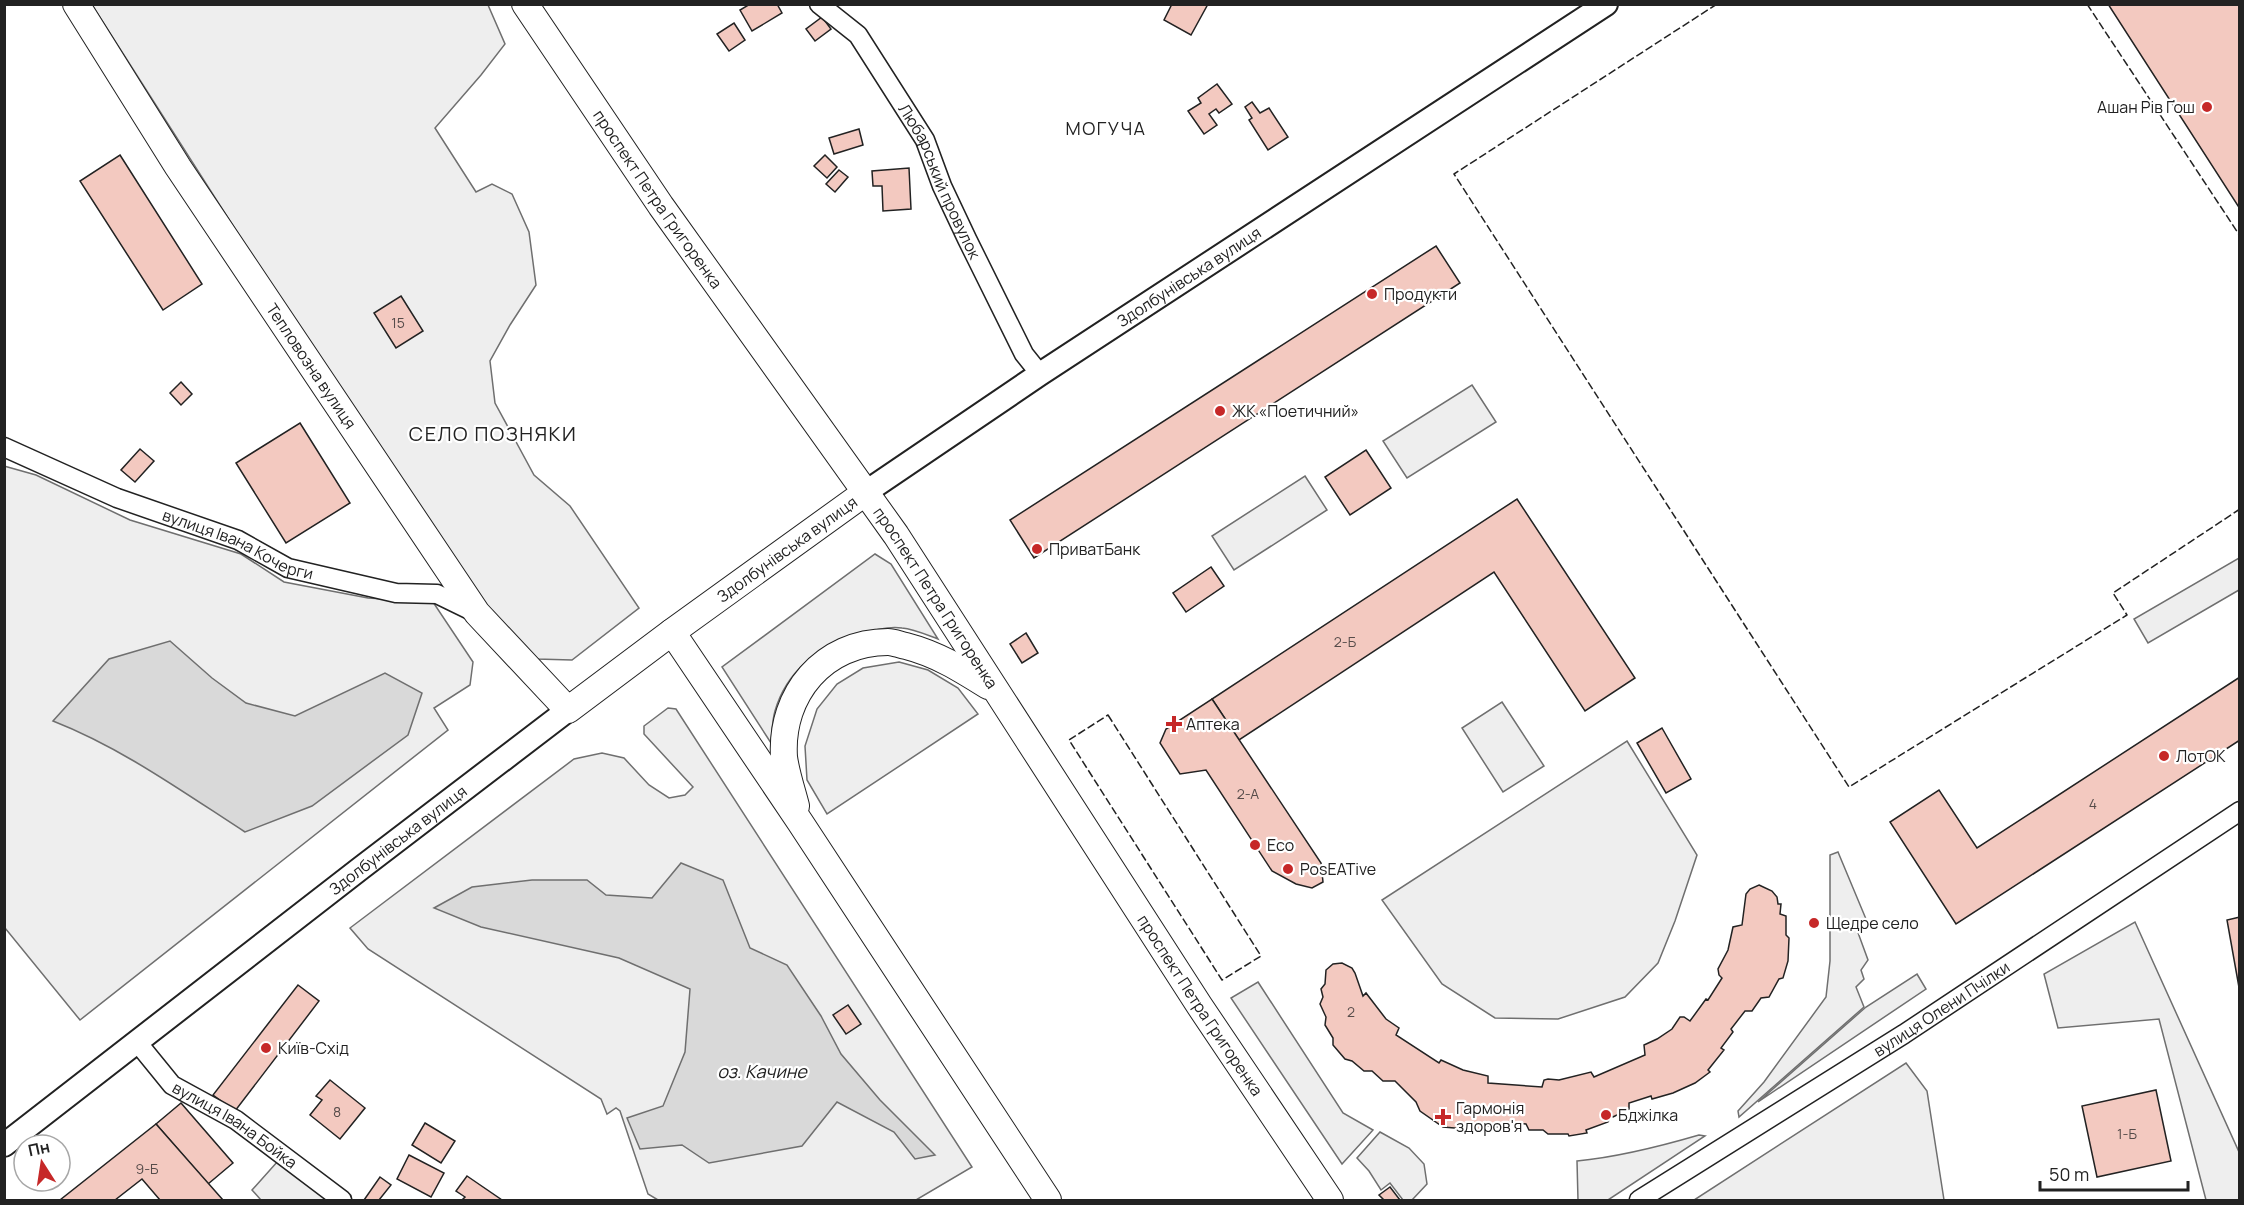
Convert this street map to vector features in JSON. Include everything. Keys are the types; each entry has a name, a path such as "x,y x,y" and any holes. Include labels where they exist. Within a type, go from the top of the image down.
{"main road":[{"name":"Тепловозна вулиця","path":"76,4 178,167 477,613 568,710"},
{"name":"проспект Петра Григоренка","path":"525,4 661,206 866,492 1198,1005 1330,1200"},
{"name":"Здолбунівська вулиця","path":"568,710 866,492"},
{"path":"672,632 800,822 1048,1200"},
{"path":"800,822 784,757 788,715 808,676 829,660 852,648 889,642 924,651 955,664 995,692"}],"street":[{"name":"Любарський провулок","path":"819,4 858,35 925,140 942,186 977,260 1024,354 1040,374"},
{"name":"Здолбунівська вулиця","path":"866,492 1040,374 1606,4"},
{"name":"вулиця Івана Кочерги","path":"4,447 117,498 238,540 288,568 396,593 437,594 477,613"},
{"name":"Здолбунівська вулиця","path":"4,1145 568,710"},
{"name":"вулиця Олени Пчілки","path":"1640,1200 1904,1034 2240,811"},
{"name":"вулиця Івана Бойка","path":"137,1042 172,1085 236,1119 342,1200"}],"shaded area":[{"path":"92,5 488,5 505,44 435,128 476,192 492,184 512,194 529,232 536,285 490,361 495,403 534,475 570,506 639,608 572,660 536,659 492,618 350,409"},
{"path":"1472,385 1496,422 1407,478 1383,441"},
{"path":"4,466 36,475 130,520 241,554 284,582 368,598 433,602 473,662 470,685 434,708 448,730 80,1020 5,928"},
{"path":"1305,476 1327,510 1234,570 1212,536"},
{"path":"875,554 891,564 938,639 907,629 885,628 829,646 805,662 787,684 774,715 771,743 722,667"},
{"path":"2239,558 2239,590 2148,643 2134,619"},
{"path":"899,662 928,670 958,688 978,714 827,814 807,780 805,746 817,709 837,684 863,668"},
{"path":"1502,702 1544,766 1503,792 1462,728"},
{"path":"668,708 676,709 972,1167 916,1200 658,1200 648,1194 620,1111 616,1108 607,1114 601,1099 368,949 350,928 574,759 602,753 624,758 649,785 669,798 685,795 693,787 644,734 644,726"},
{"path":"1627,741 1697,855 1658,963 1625,997 1558,1019 1495,1018 1442,984 1382,900"},
{"path":"1838,852 1866,919 1857,930 1868,960 1861,970 1864,979 1856,987 1864,1007 1739,1117 1738,1111 1764,1082 1826,997 1830,961 1830,855"},
{"path":"2135,922 2239,1152 2239,1200 2206,1200 2159,1019 2058,1028 2044,974"},
{"path":"1917,974 1926,989 1758,1102 1866,1007"},
{"path":"1258,982 1343,1113 1373,1130 1342,1164 1231,998"},
{"path":"1906,1063 1927,1091 1944,1200 1694,1200"},
{"path":"1380,1132 1409,1148 1424,1164 1427,1184 1412,1200 1403,1200 1390,1183 1381,1190 1357,1158"},
{"path":"1699,1135 1705,1136 1608,1200 1578,1200 1577,1161 1638,1151"},
{"path":"278,1161 328,1200 261,1200 252,1190"}],"water":[{"path":"170,641 212,678 246,703 295,716 385,673 422,693 408,735 312,806 245,832 128,757 53,721 109,659"},
{"name":"оз. Качине","path":"681,863 723,880 750,948 787,965 821,1016 841,1054 880,1100 935,1155 915,1159 894,1132 837,1102 802,1146 709,1163 682,1145 640,1149 627,1118 663,1106 685,1052 690,989 619,958 481,927 434,908 472,887 532,880 587,880 606,895 652,898"}],"building":[{"path":"750,4 777,4 782,13 752,31 740,10"},
{"path":"1172,4 1208,4 1191,35 1164,20"},
{"name":"Ашан Рів Ґош","path":"2108,4 2240,4 2240,209"},
{"path":"822,17 831,29 815,41 806,29"},
{"path":"734,23 745,40 729,51 717,34"},
{"path":"1217,84 1232,104 1219,113 1216,109 1209,114 1217,125 1204,134 1188,111 1201,103 1198,98"},
{"path":"1252,102 1260,113 1269,108 1288,137 1268,150 1249,120 1252,118 1245,107"},
{"path":"859,129 863,145 834,154 829,138"},
{"path":"120,155 202,284 163,310 80,181"},
{"path":"825,155 837,167 827,178 814,166"},
{"path":"909,168 911,209 883,211 882,186 873,186 872,171"},
{"path":"839,170 848,177 835,192 826,184"},
{"name":"ЖК «Поетичний»","path":"1436,246 1460,283 1034,558 1010,520"},
{"path":"401,296 423,331 396,348 374,313"},
{"path":"181,382 192,394 181,405 170,393"},
{"path":"300,423 350,503 286,543 236,463"},
{"path":"140,449 154,461 135,482 121,470"},
{"path":"1366,450 1391,488 1350,515 1325,477"},
{"path":"1517,499 1635,678 1585,711 1494,572 1239,740 1212,699"},
{"path":"1211,567 1224,586 1186,612 1173,593"},
{"path":"1026,633 1038,653 1022,663 1010,644"},
{"path":"2240,677 2240,740 1956,924 1890,822 1939,790 1977,848"},
{"path":"1212,699 1321,863 1323,882 1312,888 1296,884 1272,871 1206,770 1180,774 1160,743 1166,729"},
{"path":"1662,728 1691,779 1666,793 1637,743"},
{"path":"1759,885 1772,891 1777,897 1778,904 1781,904 1780,914 1786,916 1786,935 1789,938 1788,961 1783,978 1779,979 1769,997 1761,998 1752,1011 1745,1011 1731,1029 1733,1032 1721,1048 1724,1050 1708,1070 1710,1072 1695,1083 1673,1093 1652,1099 1651,1096 1629,1103 1629,1109 1613,1117 1612,1115 1608,1122 1586,1130 1587,1133 1569,1136 1568,1134 1548,1134 1543,1130 1529,1130 1526,1124 1506,1122 1501,1127 1485,1126 1478,1130 1443,1127 1420,1111 1416,1102 1395,1081 1383,1081 1372,1071 1364,1071 1352,1061 1345,1059 1333,1045 1333,1038 1325,1025 1326,1017 1320,1004 1326,970 1333,964 1342,963 1352,968 1363,996 1366,993 1386,1019 1399,1028 1396,1035 1439,1063 1441,1060 1463,1070 1488,1076 1488,1083 1542,1087 1544,1080 1548,1079 1559,1080 1591,1072 1594,1077 1645,1055 1644,1045 1672,1029 1680,1017 1690,1021 1706,999 1708,1000 1722,978 1718,969 1728,950 1733,927 1742,925 1746,894 1750,889"},
{"path":"2240,917 2240,993 2227,920"},
{"name":"Київ-Схід","path":"298,985 319,1001 235,1111 213,1095"},
{"path":"848,1005 861,1024 846,1034 833,1015"},
{"path":"330,1080 365,1108 340,1139 310,1115 322,1100 316,1096"},
{"path":"2156,1090 2171,1161 2097,1177 2082,1106"},
{"path":"181,1103 233,1163 208,1184 156,1124"},
{"path":"425,1123 455,1141 441,1163 412,1145"},
{"path":"156,1124 223,1200 160,1200 142,1179 115,1200 60,1200 72,1193 72,1190"},
{"path":"409,1155 444,1173 431,1197 397,1179"},
{"path":"467,1176 502,1200 462,1200 465,1197 456,1191"},
{"path":"380,1177 391,1185 379,1200 364,1200"},
{"path":"1390,1187 1400,1200 1384,1200 1379,1195"}],"fence":[{"path":"1717,4 1454,174 1849,787 2127,615 2113,593 2240,509"},
{"path":"2087,4 2240,236"},
{"path":"1108,715 1261,956 1222,980 1069,740 1108,715"}],"place":[{"name":"Ашан Рів Ґош","path":"2207,107"},
{"name":"Продукти","path":"1372,294"},
{"name":"ЖК «Поетичний»","path":"1220,411"},
{"name":"ПриватБанк","path":"1037,549"},
{"name":"Аптека","path":"1174,724"},
{"name":"ЛотОК","path":"2164,756"},
{"name":"Eco","path":"1255,845"},
{"name":"PosEATive","path":"1288,869"},
{"name":"Щедре село","path":"1814,923"},
{"name":"Київ-Схід","path":"266,1048"},
{"name":"Бджілка","path":"1606,1115"},
{"name":"Гармонія здоров'я","path":"1443,1117"}],"district":[{"name":"МОГУЧА","path":"1106,128"},
{"name":"СЕЛО ПОЗНЯКИ","path":"493,433"}]}
